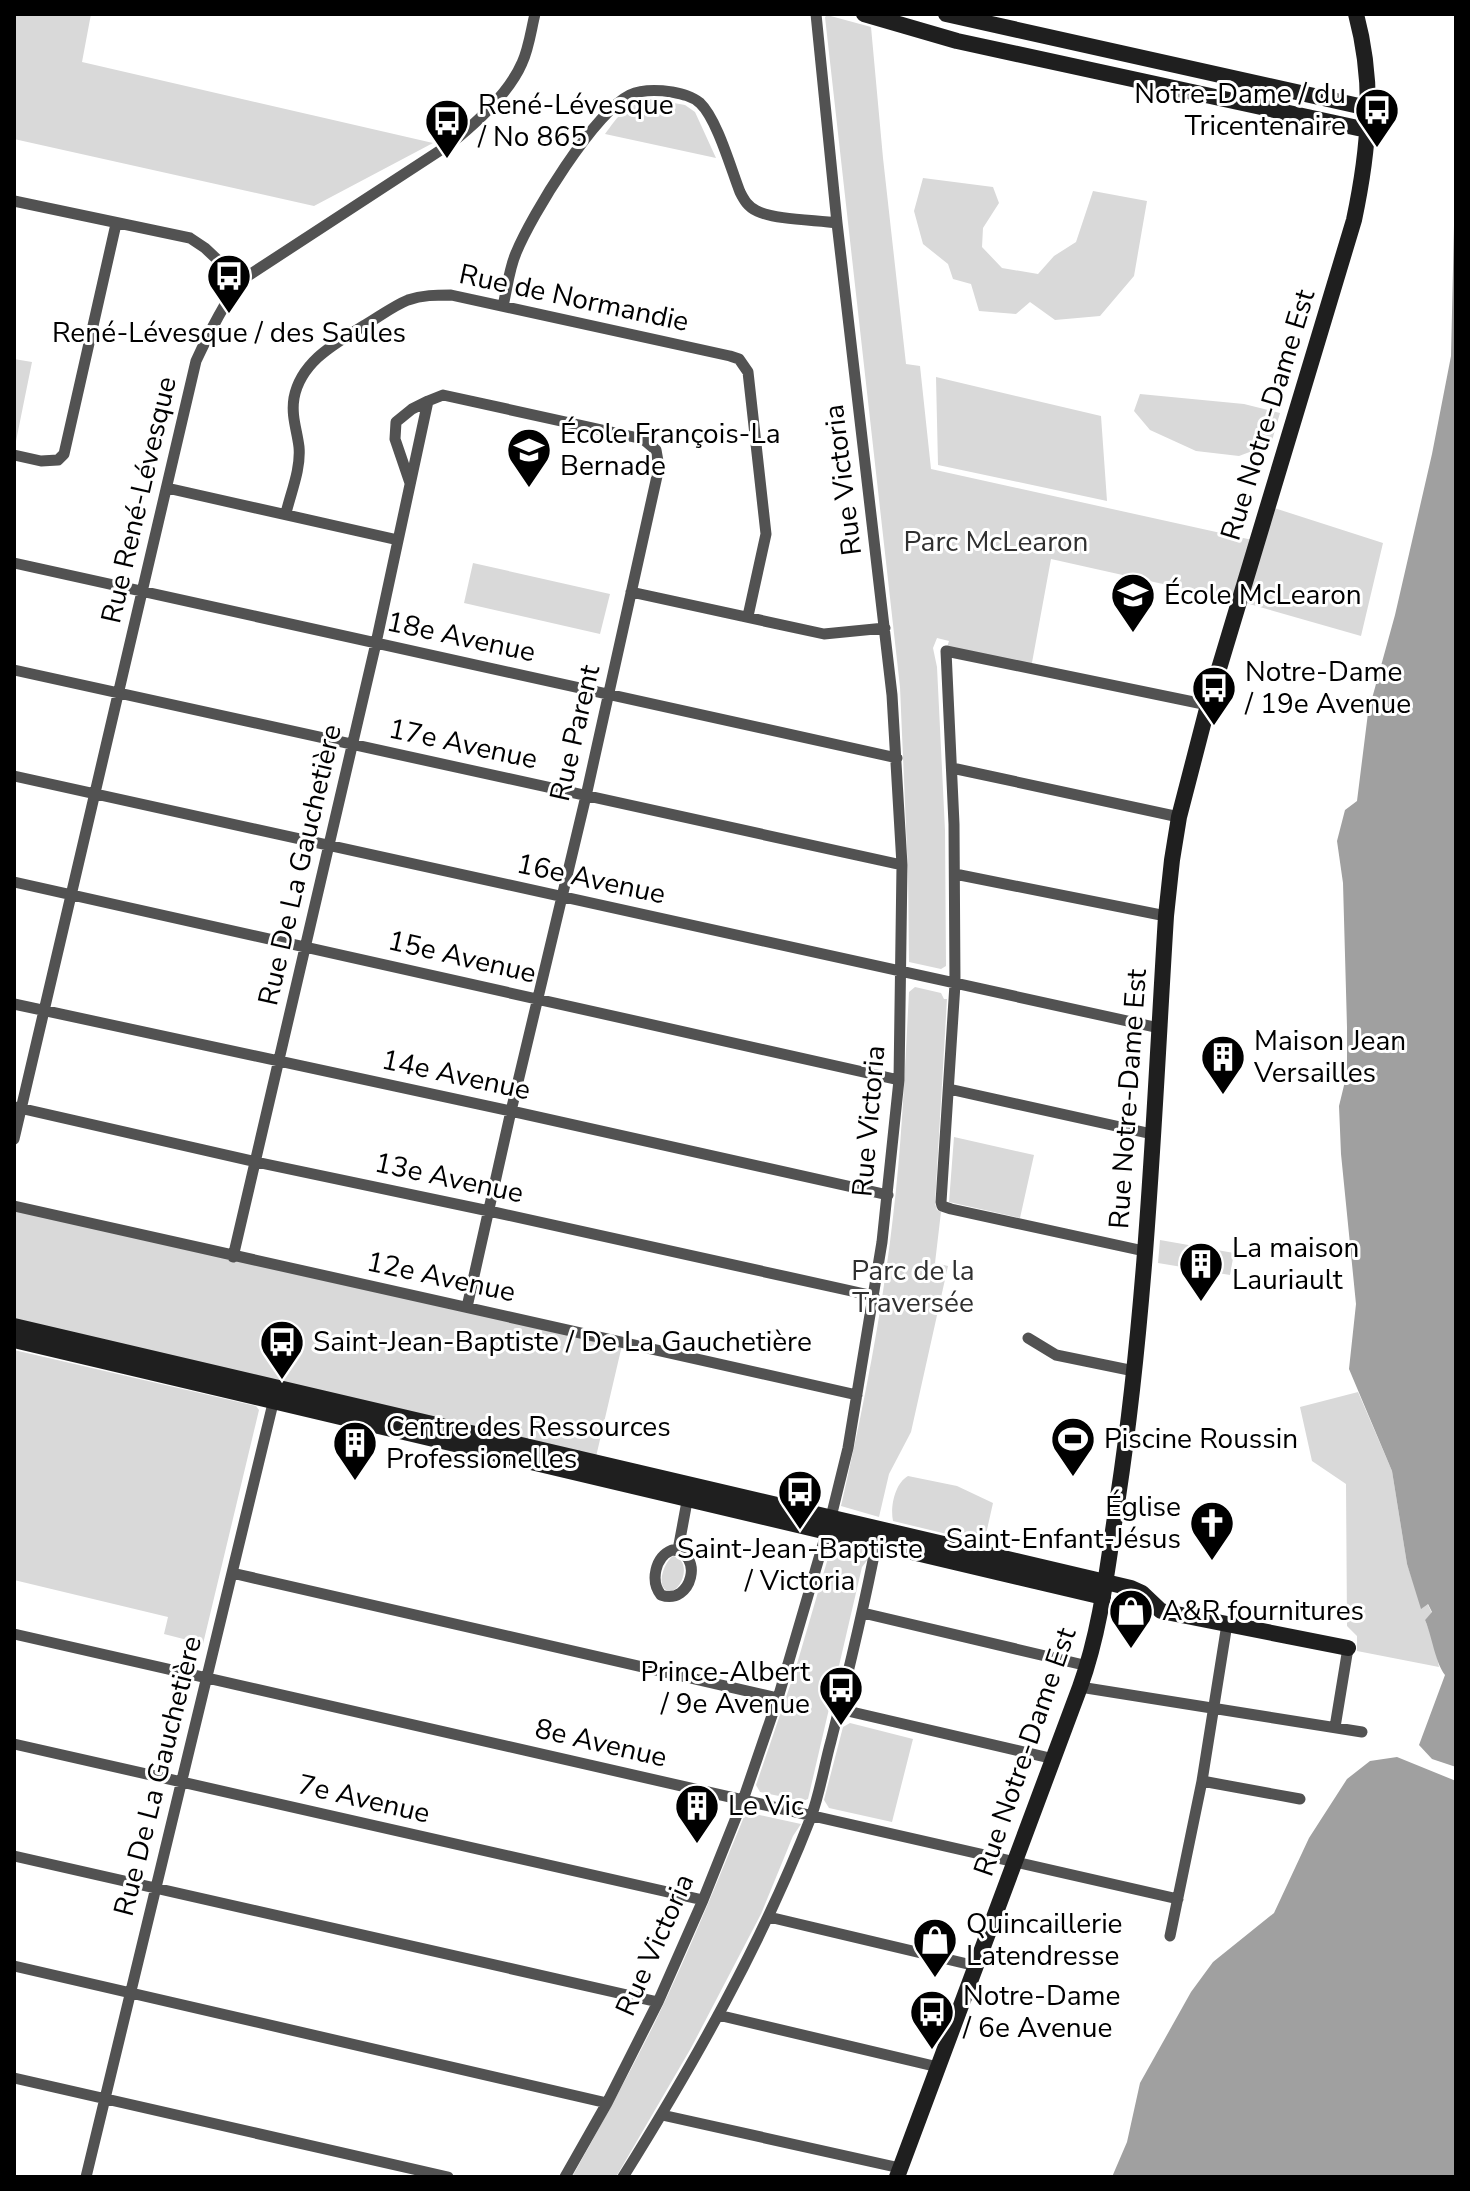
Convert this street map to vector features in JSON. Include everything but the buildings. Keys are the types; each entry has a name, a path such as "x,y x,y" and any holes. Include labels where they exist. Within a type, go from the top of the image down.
{"main road":[{"path":"864,14 957,41 1367,130"},
{"path":"946,14 1368,108"},
{"name":"Rue Notre-Dame Est","path":"899,2172 1088,1666 1105,1590 1134,1371 1172,860 1179,817 1208,705 1354,220 1364,170 1368,108 1365,51 1354,14"},
{"path":"1044,61 1048,38"},
{"path":"14,1326 275,1394 976,1560 1105,1590 1131,1588 1142,1593 1161,1611 1348,1648"},
{"path":"14,1340 275,1394"}],"street":[{"name":"Rue René-Lévesque","path":"14,1139 17,1107 45,1011 196,361 218,315 240,281 469,129 512,80 523,62 535,14"},
{"name":"Rue Victoria","path":"565,2177 658,2002 743,1800 778,1698 848,1448 888,1195 899,1080 902,865 897,758 816,14"},
{"path":"503,306 514,257 567,164 620,101 639,92 667,91 697,101 710,116 740,192 746,203 757,211 837,223"},
{"path":"15,206 190,238 240,281"},
{"path":"14,455 50,462 64,454 116,224"},
{"name":"Rue de Normandie","path":"286,513 298,465 299,447 293,409 295,394 303,376 314,360 327,349 410,300 429,295 451,295 730,356 745,365 749,379 766,534 748,616"},
{"name":"Rue Parent","path":"428,401 443,395 643,439 656,450 659,467 467,1307"},
{"path":"410,483 395,439 396,422 428,401"},
{"name":"Rue De La Gauchetière","path":"233,1257 353,744 428,401"},
{"path":"167,488 398,540"},
{"name":"18e Avenue","path":"14,563 897,758"},
{"path":"631,592 824,634 885,628"},
{"path":"1144,1251 942,1206 940,1198 955,984 955,874 946,651 1208,705"},
{"name":"17e Avenue","path":"14,670 902,865"},
{"path":"952,768 1179,817"},
{"name":"16e Avenue","path":"14,776 1159,1028"},
{"path":"955,874 1166,916"},
{"name":"15e Avenue","path":"14,882 899,1080"},
{"name":"14e Avenue","path":"14,1004 888,1195"},
{"path":"949,1089 1152,1134"},
{"name":"13e Avenue","path":"17,1107 874,1296"},
{"name":"12e Avenue","path":"14,1206 857,1395"},
{"path":"1028,1338 1056,1355 1134,1371"},
{"name":"Rue De La Gauchetière","path":"86,2177 275,1394"},
{"path":"678,1550 689,1491"},
{"path":"623,2177 718,2015 769,1917 811,1816 863,1613 878,1536"},
{"path":"232,1573 778,1698"},
{"path":"863,1613 1088,1666"},
{"path":"1170,1936 1202,1781 1227,1624"},
{"name":"8e Avenue","path":"14,1634 1178,1899"},
{"path":"1335,1727 1348,1648"},
{"path":"1080,1687 1362,1732"},
{"path":"839,1709 1054,1759"},
{"name":"7e Avenue","path":"14,1744 703,1900"},
{"path":"1202,1781 1300,1799"},
{"path":"14,1856 658,2002"},
{"path":"769,1917 976,1966"},
{"path":"14,1966 607,2103"},
{"path":"718,2015 938,2067"},
{"path":"14,2078 448,2177"},
{"path":"662,2115 899,2172"}],"green space":[{"path":"14,14 91,14 82,62 433,143 314,206 14,139"},
{"name":"Parc McLearon","path":"827,15 871,27 906,364 920,366 931,469 1257,541 1268,506 1383,543 1361,636 1239,601 1051,559 1031,668 946,650 949,641 937,638 933,648 937,667 945,830 946,966 941,969 909,962 900,687"},
{"path":"651,99 685,105 695,112 716,158 605,134 630,106"},
{"path":"923,178 993,187 999,203 983,228 982,247 1002,268 1038,274 1054,256 1076,242 1093,191 1147,201 1134,276 1100,316 1055,320 1030,302 1016,314 979,311 971,284 953,279 948,264 923,244 914,211"},
{"path":"14,359 32,362 15,446 14,446"},
{"path":"936,377 1101,416 1107,501 938,465"},
{"path":"1140,394 1244,404 1280,413 1271,444 1239,456 1196,451 1150,430 1134,411"},
{"path":"473,563 610,594 600,634 464,603"},
{"name":"Parc de la Traversée","path":"915,987 941,993 947,999 935,1203 941,1212 935,1263 948,1266 911,1432 889,1474 879,1517 841,1506 871,1362 889,1253 901,1133 909,992"},
{"path":"954,1137 1034,1155 1020,1218 949,1202"},
{"path":"14,1206 623,1341 595,1461 14,1326"},
{"path":"1160,1240 1234,1253 1230,1275 1158,1263"},
{"path":"14,1350 256,1406 259,1410 203,1644 164,1634 168,1617 14,1580"},
{"path":"1358,1392 1392,1471 1407,1564 1422,1608 1427,1603 1432,1613 1425,1620 1439,1667 1357,1651 1357,1636 1347,1626 1346,1484 1312,1461 1300,1407"},
{"path":"908,1476 957,1486 993,1503 984,1543 893,1521 894,1496"},
{"path":"833,1541 871,1552 862,1567 808,1799 803,1801 760,1792 756,1785 794,1674"},
{"path":"673,1556 680,1559 684,1571 680,1584 671,1591 663,1587 662,1578"},
{"path":"850,1723 913,1739 892,1822 829,1808 824,1800 843,1727"},
{"path":"746,1812 801,1824 793,1836 761,1914 691,2048 616,2177 572,2177 656,2020"}],"shaded area":[{"path":"1456,139 1456,1767 1432,1759 1419,1745 1445,1675 1425,1620 1432,1612 1428,1604 1421,1609 1407,1564 1392,1471 1349,1369 1356,1304 1339,1106 1347,1073 1347,1027 1343,883 1337,841 1345,810 1357,801 1368,713 1395,615 1451,356"},
{"path":"1397,1757 1456,1781 1456,2177 1112,2177 1127,2142 1140,2083 1191,1992 1213,1962 1274,1913 1309,1838 1347,1779 1370,1761"}],"place":[{"name":"Notre-Dame / du Tricentenaire","path":"1377,149"},
{"name":"René-Lévesque / No 865","path":"447,160"},
{"name":"René-Lévesque / des Saules","path":"229,315"},
{"name":"École François-La Bernade","path":"529,489"},
{"name":"École McLearon","path":"1133,634"},
{"name":"Notre-Dame / 19e Avenue","path":"1214,727"},
{"name":"Maison Jean Versailles","path":"1223,1096"},
{"name":"La maison Lauriault","path":"1201,1303"},
{"name":"Saint-Jean-Baptiste / De La Gauchetière","path":"282,1381"},
{"name":"Piscine Roussin","path":"1073,1478"},
{"name":"Centre des Ressources Professionelles","path":"355,1482"},
{"name":"Saint-Jean-Baptiste / Victoria","path":"800,1531"},
{"name":"Église Saint-Enfant-Jésus","path":"1212,1562"},
{"name":"A&R fournitures","path":"1131,1650"},
{"name":"Prince-Albert / 9e Avenue","path":"841,1727"},
{"name":"Le Vic","path":"697,1845"},
{"name":"Quincaillerie Latendresse","path":"935,1979"},
{"name":"Notre-Dame / 6e Avenue","path":"932,2051"}]}
